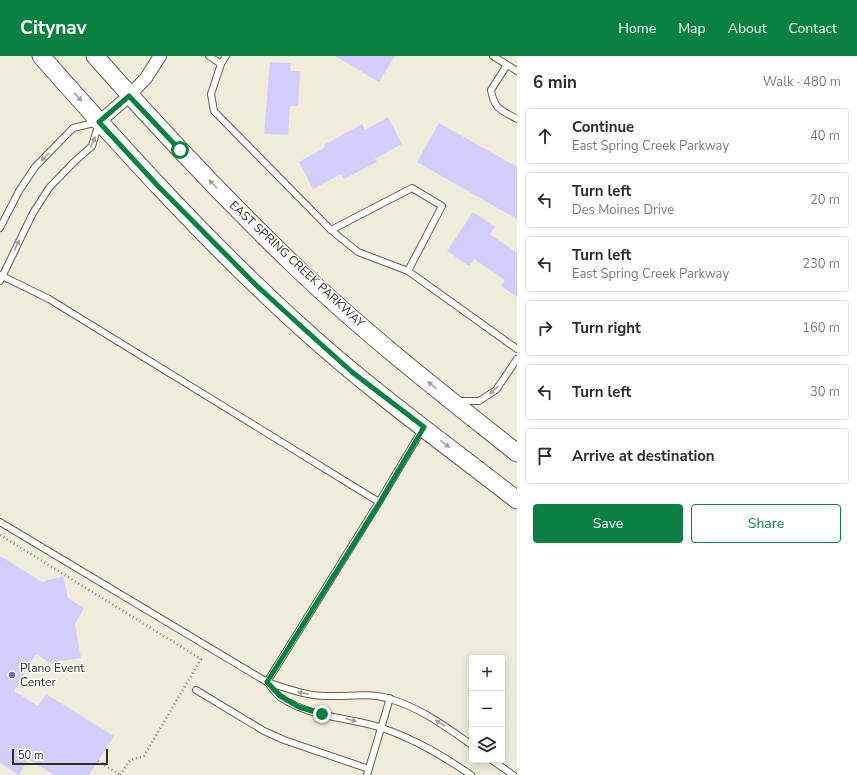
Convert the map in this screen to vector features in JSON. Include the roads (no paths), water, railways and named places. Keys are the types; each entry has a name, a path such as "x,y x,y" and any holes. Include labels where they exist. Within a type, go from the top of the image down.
{"main road":[{"path":"41,56 158,186 257,286 352,372 517,500"},
{"name":"EAST SPRING CREEK PARKWAY","path":"95,56 129,96 220,192 300,271 370,333 517,453"}],"street":[{"path":"99,122 129,96 146,78 160,56"}],"lane":[{"path":"209,56 221,64"},
{"path":"226,56 221,64 211,94 214,111 331,230 358,252 408,271 517,349"},
{"path":"493,56 517,71"},
{"path":"507,65 491,90 493,101 501,110 517,119"},
{"path":"0,228 19,191 35,167 73,128 99,122 92,146 72,163 49,188 30,219 1,277 48,299 380,502"},
{"path":"331,230 412,188 442,206 408,271"},
{"path":"452,401 479,401 496,390 517,359"},
{"path":"267,682 380,502 424,427"},
{"path":"0,522 267,682 297,692 325,696 371,695 390,698 414,708 440,722 469,743"},
{"path":"267,682 280,696 299,707 381,728 404,736 450,760 472,775"},
{"path":"196,690 264,731 368,772 390,698"},
{"path":"496,763 513,775"}],"place":[{"name":"Plano Event Center","path":"12,675"}]}
